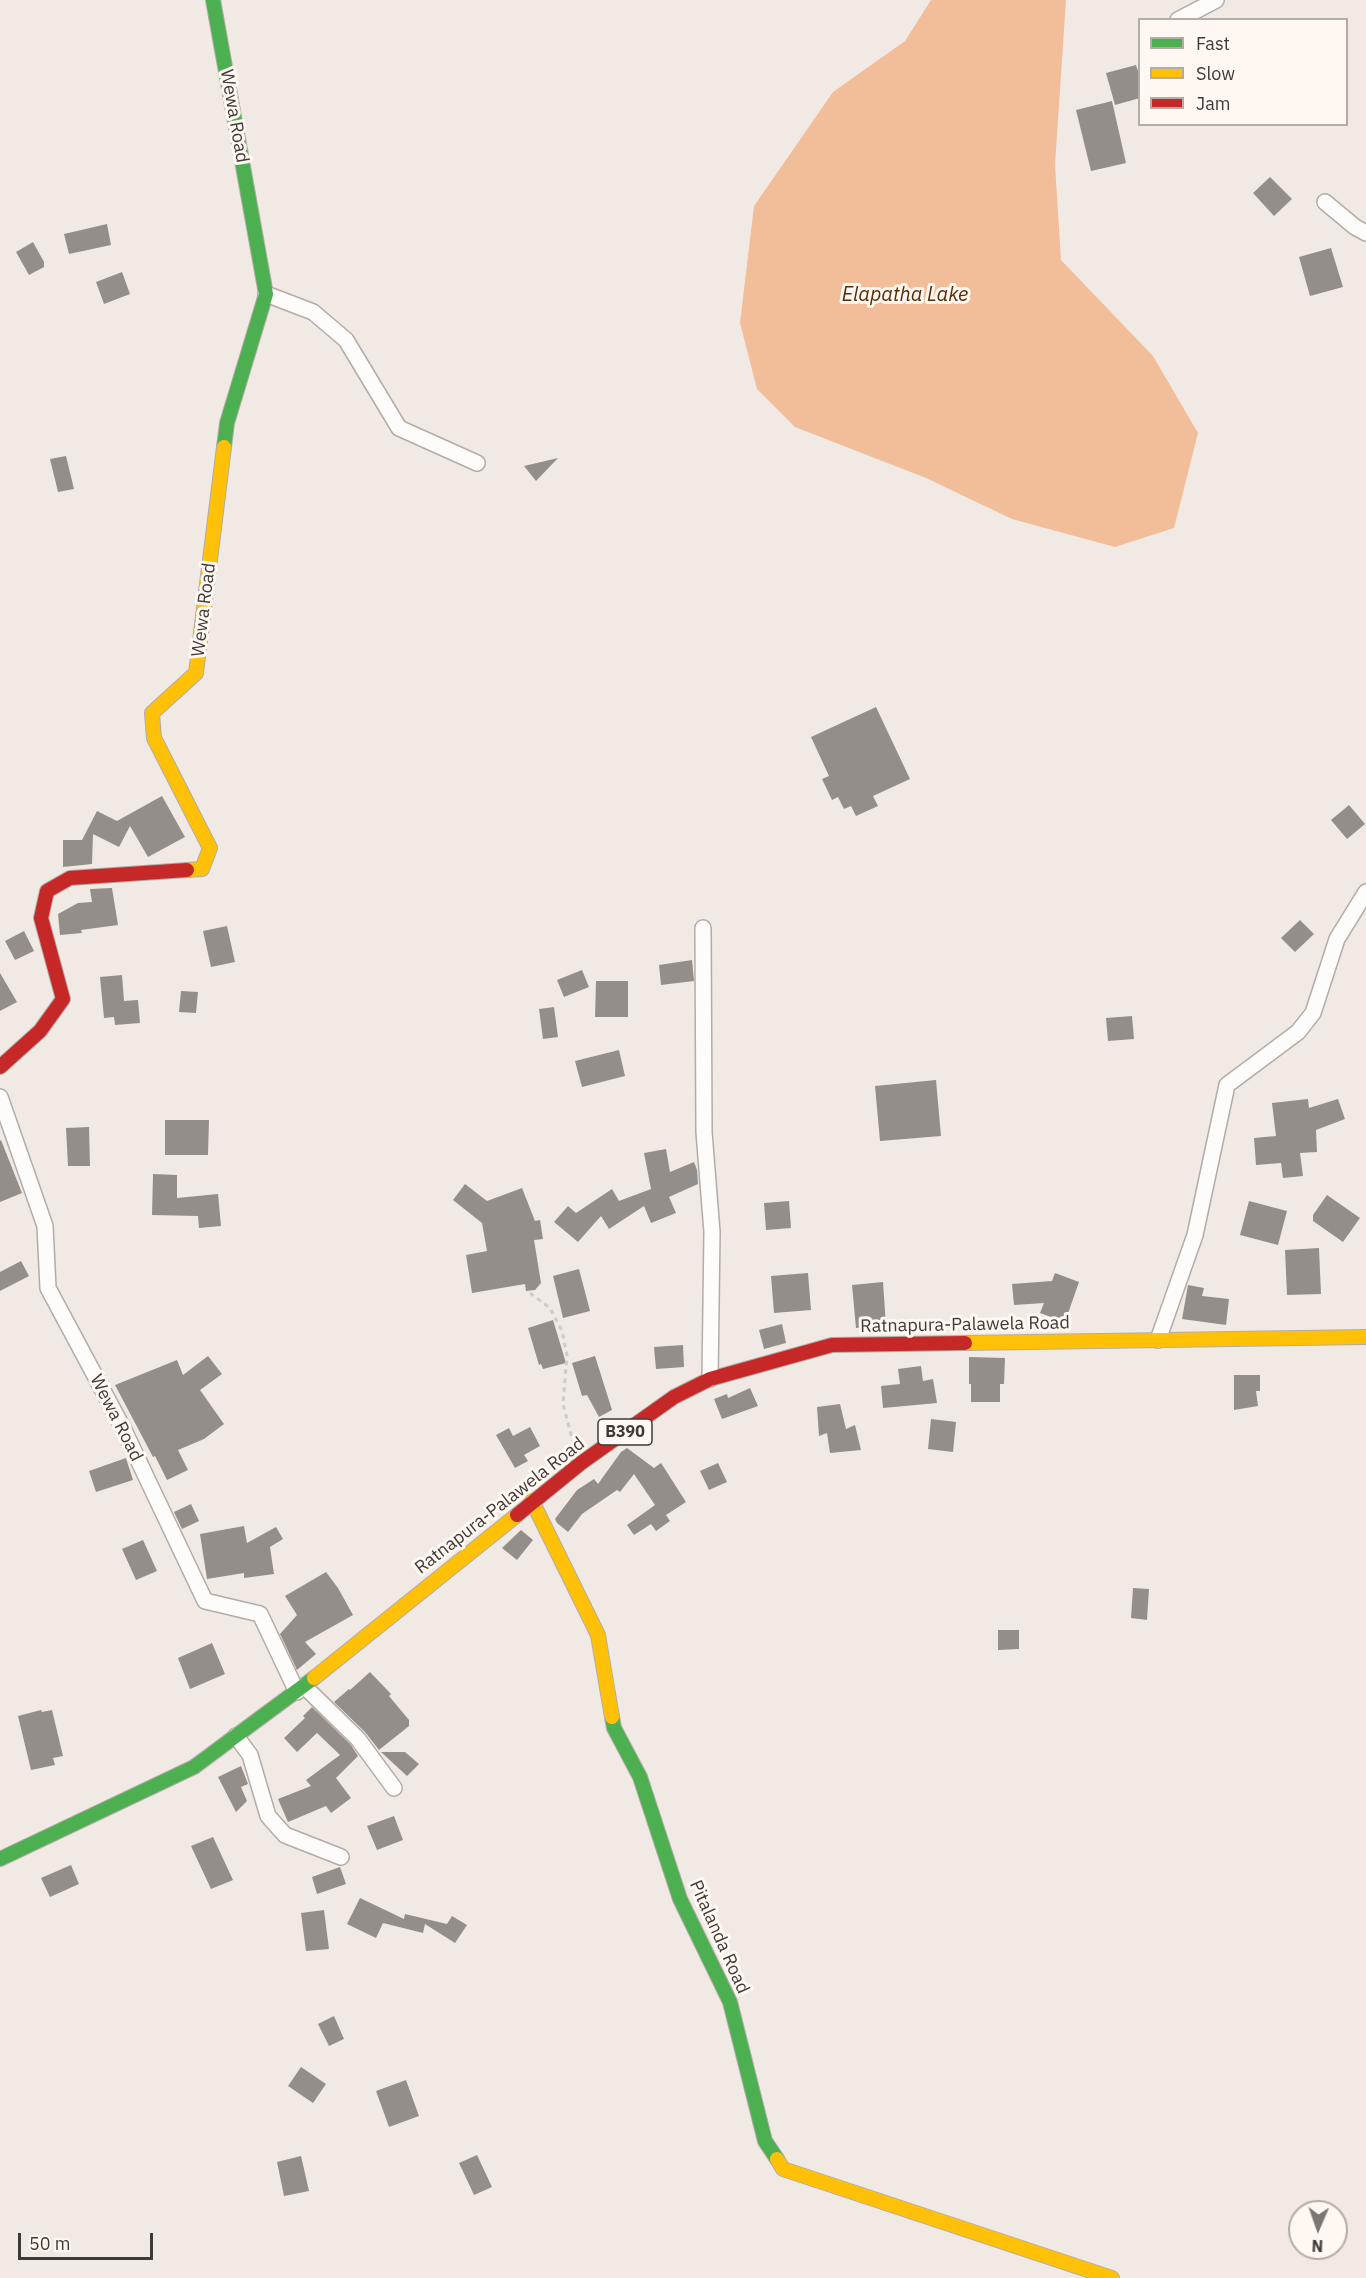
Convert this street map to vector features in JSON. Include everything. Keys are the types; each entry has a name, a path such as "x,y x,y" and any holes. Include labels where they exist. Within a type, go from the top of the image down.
{"street":[{"name":"Wewa Road","path":"0,1067 40,1031 63,999 41,918 47,891 70,878 202,869 210,848 154,738 152,713 196,673 227,423 266,294 213,0"},
{"path":"1182,18 1216,0"},
{"path":"1325,202 1355,227 1366,233"},
{"path":"266,294 313,312 346,340 399,428 477,463"},
{"path":"1158,1340 1195,1235 1227,1085 1298,1032 1313,1013 1337,939 1366,892"},
{"path":"704,928 705,1132 712,1232 710,1379"},
{"name":"Wewa Road","path":"0,1097 45,1226 48,1288 123,1428 205,1600 260,1614 300,1689"},
{"name":"Ratnapura-Palawela Road","path":"0,1859 194,1767 300,1689 581,1463 674,1397 710,1379 832,1345 1366,1337"},
{"name":"Pitalanda Road","path":"532,1501 598,1635 614,1728 640,1777 680,1899 730,2002 765,2141 783,2169 1112,2278"},
{"path":"300,1689 358,1739 394,1788"},
{"path":"236,1736 250,1755 268,1816 285,1835 341,1857"}],"path":[{"path":"530,1293 550,1308 562,1331 567,1355 563,1404 569,1430 581,1463"}],"water":[{"name":"Elapatha Lake","path":"931,0 1066,0 1055,165 1061,260 1153,356 1198,433 1174,528 1115,547 1012,519 926,478 795,427 757,389 740,323 754,206 833,92 905,41"}],"building":[{"path":"1136,65 1138,99 1115,105 1106,73"},
{"path":"1112,101 1126,163 1091,171 1076,110"},
{"path":"1270,177 1292,199 1274,216 1253,193"},
{"path":"107,224 111,245 69,254 64,234"},
{"path":"33,242 44,262 44,267 29,275 16,252"},
{"path":"1331,248 1343,287 1310,296 1299,257"},
{"path":"122,272 130,294 104,304 96,282"},
{"path":"66,456 74,489 58,492 50,459"},
{"path":"558,458 536,481 524,466"},
{"path":"876,707 910,779 873,796 878,806 856,816 851,806 844,809 838,797 832,800 822,779 829,776 811,737"},
{"path":"162,796 185,837 148,857 130,826 119,847 93,834 92,864 63,867 63,840 82,840 97,811 117,821"},
{"path":"1349,805 1365,824 1347,839 1331,820"},
{"path":"112,888 118,925 60,935 58,914 78,903 92,902 90,889"},
{"path":"1300,920 1314,934 1295,952 1281,938"},
{"path":"227,926 235,962 211,967 203,931"},
{"path":"24,931 34,951 15,960 5,941"},
{"path":"692,960 694,981 661,985 659,965"},
{"path":"582,970 589,987 564,997 557,980"},
{"path":"0,973 17,1002 0,1011"},
{"path":"122,975 124,1001 138,1000 140,1023 115,1025 114,1017 104,1018 100,977"},
{"path":"596,981 628,981 628,1017 595,1017"},
{"path":"181,991 198,992 196,1013 179,1012"},
{"path":"554,1007 558,1037 543,1039 539,1009"},
{"path":"1132,1016 1134,1039 1108,1041 1106,1018"},
{"path":"619,1050 625,1076 582,1087 575,1061"},
{"path":"936,1080 941,1136 880,1141 875,1086"},
{"path":"1308,1099 1309,1108 1338,1099 1345,1119 1316,1130 1317,1152 1300,1153 1303,1176 1283,1178 1281,1163 1256,1165 1254,1138 1276,1136 1272,1103"},
{"path":"165,1120 209,1120 208,1155 165,1155"},
{"path":"89,1127 90,1166 68,1166 66,1128"},
{"path":"0,1141 22,1193 0,1202"},
{"path":"666,1149 670,1172 694,1162 697,1170 698,1184 669,1197 676,1213 651,1223 644,1206 609,1229 601,1216 578,1242 554,1222 568,1206 576,1213 612,1189 619,1201 651,1189 644,1153"},
{"path":"153,1174 177,1175 177,1198 218,1194 221,1226 199,1228 198,1216 152,1215"},
{"path":"465,1184 487,1201 522,1188 535,1221 540,1220 543,1239 534,1240 541,1283 535,1290 526,1291 525,1284 472,1293 466,1255 487,1251 482,1223 453,1200"},
{"path":"1327,1195 1360,1218 1343,1242 1313,1221 1313,1215"},
{"path":"789,1201 791,1228 766,1230 764,1203"},
{"path":"1249,1201 1287,1211 1278,1245 1240,1235"},
{"path":"1319,1248 1321,1294 1287,1295 1285,1250"},
{"path":"21,1261 29,1276 0,1291 0,1272"},
{"path":"579,1269 590,1311 563,1318 553,1276"},
{"path":"808,1273 811,1310 774,1313 771,1276"},
{"path":"1055,1273 1079,1282 1065,1322 1040,1313 1044,1303 1014,1305 1012,1284 1052,1281"},
{"path":"883,1282 886,1326 856,1328 852,1285"},
{"path":"1188,1285 1204,1288 1202,1296 1229,1299 1226,1325 1182,1319"},
{"path":"553,1320 566,1363 543,1369 541,1364 539,1365 528,1328"},
{"path":"782,1324 786,1343 764,1349 759,1330"},
{"path":"683,1345 684,1367 656,1369 654,1347"},
{"path":"208,1356 222,1374 200,1390 224,1424 204,1439 178,1450 188,1470 167,1480 115,1385 177,1360 183,1375"},
{"path":"595,1356 612,1410 599,1417 587,1395 582,1396 572,1363"},
{"path":"969,1357 1005,1358 1004,1384 1000,1384 1000,1402 971,1402"},
{"path":"921,1366 923,1381 933,1379 937,1403 883,1408 881,1386 900,1384 898,1369"},
{"path":"1234,1375 1260,1375 1260,1391 1256,1391 1258,1406 1234,1410"},
{"path":"750,1388 758,1406 722,1419 714,1399 727,1394 728,1398"},
{"path":"840,1404 846,1429 855,1425 861,1450 830,1453 827,1433 819,1436 817,1407"},
{"path":"931,1419 956,1422 953,1452 928,1449"},
{"path":"530,1427 540,1446 524,1455 528,1461 515,1468 496,1435 509,1428 513,1436"},
{"path":"627,1448 654,1468 661,1463 686,1502 666,1515 670,1521 656,1531 651,1524 634,1535 627,1525 655,1505 634,1474 620,1492 617,1490 582,1514 568,1532 555,1519 577,1490 594,1479 598,1484 621,1452"},
{"path":"126,1458 133,1480 96,1492 89,1471"},
{"path":"718,1463 727,1482 709,1490 700,1471"},
{"path":"191,1504 199,1521 182,1529 174,1512"},
{"path":"244,1526 247,1543 276,1527 283,1539 270,1547 274,1574 244,1578 244,1573 207,1579 200,1534"},
{"path":"521,1530 533,1540 517,1560 502,1548"},
{"path":"143,1540 157,1571 136,1580 122,1549"},
{"path":"326,1572 353,1615 305,1642 316,1654 297,1670 280,1634 297,1615 285,1596"},
{"path":"1133,1588 1149,1589 1147,1620 1131,1618"},
{"path":"998,1630 1019,1630 1019,1649 998,1650"},
{"path":"212,1643 225,1674 190,1689 178,1658"},
{"path":"370,1672 391,1694 389,1696 409,1720 409,1726 379,1750 365,1732 334,1702"},
{"path":"312,1707 351,1745 358,1756 336,1778 351,1798 331,1813 326,1806 288,1822 278,1799 311,1786 306,1780 340,1755 317,1733 297,1752 284,1738 305,1718 303,1716"},
{"path":"41,1710 42,1712 52,1710 63,1756 53,1758 55,1765 31,1770 18,1716"},
{"path":"381,1752 405,1752 419,1764 407,1776"},
{"path":"241,1766 248,1784 241,1787 247,1801 236,1812 218,1777"},
{"path":"394,1816 403,1840 377,1850 367,1826"},
{"path":"213,1837 233,1880 211,1889 191,1846"},
{"path":"71,1865 79,1884 50,1897 41,1878"},
{"path":"340,1867 346,1884 317,1894 312,1877"},
{"path":"360,1898 404,1919 405,1914 447,1924 452,1916 467,1925 455,1943 425,1924 423,1933 383,1923 376,1938 347,1924"},
{"path":"324,1910 329,1949 306,1951 301,1913"},
{"path":"334,2016 344,2039 329,2046 318,2024"},
{"path":"301,2067 326,2084 313,2103 288,2086"},
{"path":"406,2080 419,2116 389,2127 376,2091"},
{"path":"477,2155 492,2187 474,2195 459,2163"},
{"path":"301,2156 309,2191 284,2196 277,2162"}],"traffic: fast":[{"path":"213,0 266,294 227,423 224,447"},
{"path":"0,1859 194,1767 314,1678"},
{"path":"612,1717 614,1728 640,1777 680,1899 730,2002 765,2141 777,2159"}],"traffic: slow":[{"path":"187,870 202,869 210,848 154,738 152,713 196,673 224,447"},
{"path":"965,1343 1366,1337"},
{"path":"532,1501 598,1635 612,1717"},
{"path":"314,1678 517,1515"},
{"path":"777,2159 783,2169 1112,2278"}],"traffic: jam":[{"path":"0,1067 40,1031 63,999 41,918 47,891 70,878 187,870"},
{"path":"517,1515 581,1463 674,1397 710,1379 832,1345 965,1343"}]}
